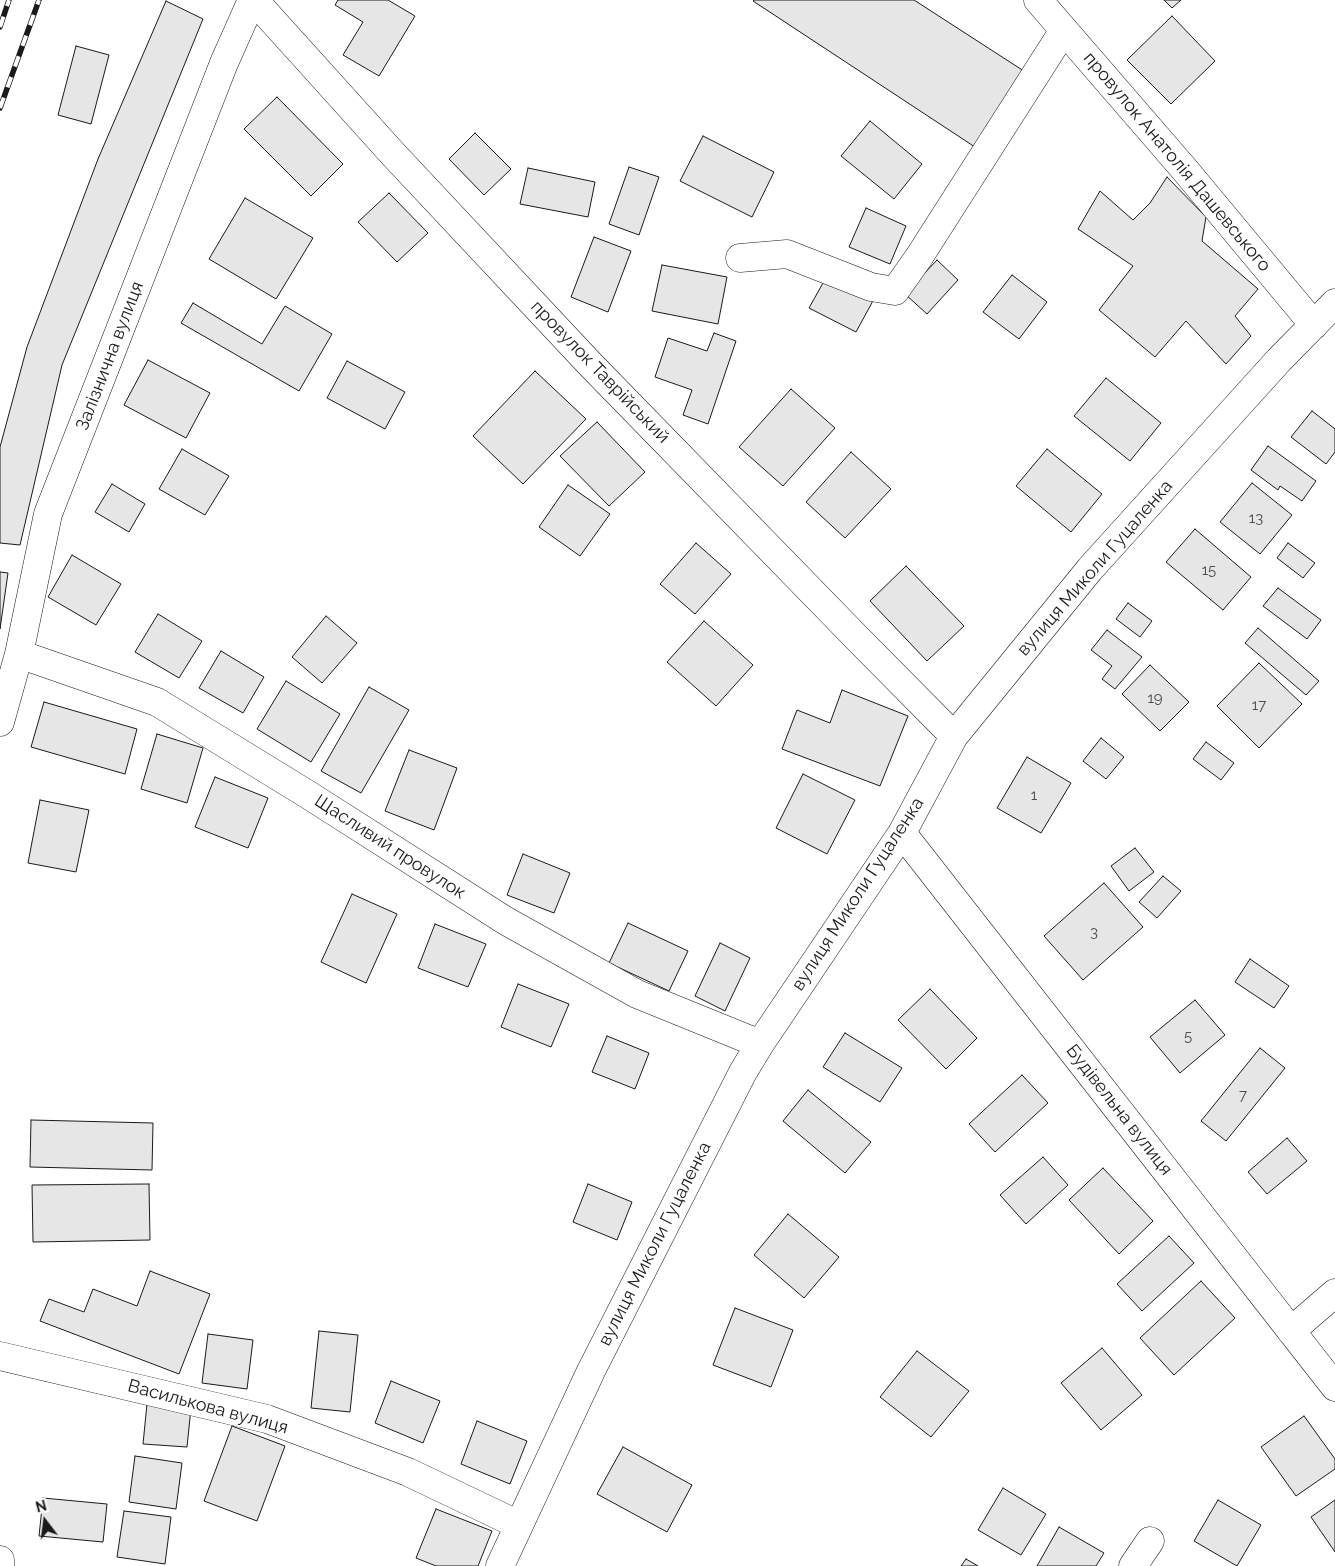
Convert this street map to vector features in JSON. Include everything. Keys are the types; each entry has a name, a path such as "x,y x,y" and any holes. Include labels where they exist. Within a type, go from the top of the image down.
{"street":[{"name":"Залізнична вулиця","path":"0,722 19,654 48,514 224,63 253,0"},
{"name":"провулок Таврійський","path":"253,0 393,154 590,364 954,736"},
{"name":"провулок Анатолія Дашевського","path":"1038,0 1185,170 1314,325"},
{"path":"740,258 787,254 871,287 895,291 919,257 1064,30"},
{"name":"вулиця Миколи Гуцаленка","path":"500,1566 591,1371 743,1072 902,833 954,736 1090,569 1279,360 1335,303"},
{"name":"Щасливий провулок","path":"19,654 157,702 307,794 506,921 637,994 760,1044"},
{"name":"Будівельна вулиця","path":"902,833 1335,1387"},
{"path":"1291,1331 1335,1293"},
{"name":"Василькова вулиця","path":"0,1356 267,1419 408,1472 519,1525"},
{"path":"1133,1566 1150,1541"},
{"path":"0,1560 0,1566"}],"building":[{"path":"338,0 388,0 415,16 379,76 343,55 363,22 335,5"},
{"path":"754,0 914,0 1030,75 981,151"},
{"path":"1164,0 1181,0 1172,8"},
{"path":"166,1 203,19 62,365 20,545 0,543 0,447 27,347 98,159"},
{"path":"1172,16 1215,61 1171,104 1127,60"},
{"path":"76,46 109,55 91,124 58,115"},
{"path":"277,97 343,164 311,196 244,129"},
{"path":"870,121 922,164 894,199 841,156"},
{"path":"475,133 511,169 484,195 449,159"},
{"path":"703,136 774,172 752,217 680,181"},
{"path":"629,167 659,177 639,235 609,224"},
{"path":"528,168 595,182 588,217 520,204"},
{"path":"1167,177 1206,217 1202,241 1258,289 1235,316 1251,336 1226,364 1186,321 1155,357 1099,310 1133,266 1078,229 1100,191 1133,220 1150,203"},
{"path":"389,193 428,233 397,262 358,222"},
{"path":"245,198 313,238 276,299 209,259"},
{"path":"866,208 906,226 890,264 849,247"},
{"path":"594,237 631,251 608,312 571,297"},
{"path":"937,260 958,280 927,314 905,294"},
{"path":"662,265 727,277 718,324 652,311"},
{"path":"828,274 874,299 856,332 809,308"},
{"path":"1012,275 1047,302 1019,339 983,312"},
{"path":"193,303 262,344 285,306 332,334 299,391 181,323"},
{"path":"714,333 736,341 708,424 683,415 692,390 655,377 668,338 707,351"},
{"path":"148,360 210,393 186,438 124,405"},
{"path":"347,361 405,392 385,429 327,398"},
{"path":"535,371 586,419 523,484 473,436"},
{"path":"1106,378 1161,423 1130,461 1074,416"},
{"path":"791,389 835,428 783,486 739,447"},
{"path":"1312,411 1335,429 1335,452 1326,464 1291,437"},
{"path":"597,422 645,472 609,506 560,456"},
{"path":"1268,446 1316,481 1302,501 1280,486 1278,490 1251,470"},
{"path":"182,449 229,476 205,515 159,489"},
{"path":"1047,449 1102,494 1071,532 1016,486"},
{"path":"851,452 891,489 845,538 806,502"},
{"path":"1252,483 1292,515 1260,554 1220,522"},
{"path":"112,484 145,504 129,532 95,512"},
{"path":"568,485 610,514 580,556 539,527"},
{"path":"1195,529 1251,577 1223,610 1166,562"},
{"path":"696,543 731,574 695,614 660,584"},
{"path":"1288,543 1315,563 1303,578 1277,558"},
{"path":"72,555 121,584 96,625 48,597"},
{"path":"906,566 964,626 927,661 870,601"},
{"path":"0,572 8,573 0,629"},
{"path":"1278,588 1321,620 1307,639 1263,606"},
{"path":"1128,603 1152,621 1140,637 1116,619"},
{"path":"158,614 202,641 179,678 135,652"},
{"path":"326,616 357,643 322,683 292,657"},
{"path":"704,621 753,665 716,706 667,662"},
{"path":"1258,628 1319,681 1306,695 1245,643"},
{"path":"1107,630 1142,657 1115,689 1102,679 1112,666 1091,650"},
{"path":"221,651 264,677 243,713 199,688"},
{"path":"1259,663 1302,704 1259,748 1217,706"},
{"path":"1150,665 1189,702 1160,731 1122,694"},
{"path":"286,681 340,714 311,762 257,729"},
{"path":"369,687 409,710 361,793 321,771"},
{"path":"842,690 908,716 880,786 782,749 797,710 830,723"},
{"path":"44,702 137,729 125,774 31,747"},
{"path":"157,734 203,748 187,803 141,789"},
{"path":"1101,738 1124,757 1106,779 1083,761"},
{"path":"1206,742 1234,763 1221,780 1193,759"},
{"path":"409,750 457,768 434,830 385,811"},
{"path":"1027,757 1071,783 1041,833 997,808"},
{"path":"803,774 855,800 827,854 776,828"},
{"path":"215,777 268,798 248,848 195,827"},
{"path":"40,800 89,810 76,872 28,863"},
{"path":"1135,848 1154,872 1129,891 1111,866"},
{"path":"523,854 570,873 554,913 507,895"},
{"path":"1163,876 1181,891 1157,918 1139,902"},
{"path":"1104,883 1143,927 1083,980 1044,936"},
{"path":"352,894 397,914 366,983 321,962"},
{"path":"628,923 688,951 669,991 609,963"},
{"path":"435,924 486,944 468,987 418,968"},
{"path":"720,943 750,958 725,1011 695,996"},
{"path":"1250,959 1289,986 1274,1008 1235,982"},
{"path":"518,984 569,1004 551,1047 501,1027"},
{"path":"930,989 977,1038 946,1069 898,1020"},
{"path":"1195,1000 1225,1035 1180,1073 1150,1037"},
{"path":"845,1033 902,1068 880,1102 823,1067"},
{"path":"607,1036 649,1053 635,1089 592,1072"},
{"path":"1260,1048 1285,1068 1226,1141 1201,1121"},
{"path":"1022,1075 1048,1103 995,1152 969,1124"},
{"path":"808,1090 871,1142 845,1173 783,1121"},
{"path":"31,1120 153,1123 152,1170 30,1167"},
{"path":"1287,1138 1307,1161 1267,1194 1248,1172"},
{"path":"1043,1157 1068,1185 1026,1224 1000,1195"},
{"path":"1103,1168 1153,1221 1119,1254 1069,1200"},
{"path":"149,1184 150,1240 33,1242 32,1185"},
{"path":"588,1184 632,1202 617,1240 573,1222"},
{"path":"788,1214 839,1257 804,1298 754,1255"},
{"path":"1169,1236 1194,1263 1142,1311 1117,1284"},
{"path":"150,1271 210,1294 179,1374 40,1321 49,1299 84,1312 93,1289 137,1306"},
{"path":"1201,1281 1235,1318 1174,1375 1140,1338"},
{"path":"735,1308 793,1330 771,1387 713,1365"},
{"path":"319,1331 358,1335 350,1412 311,1408"},
{"path":"208,1334 253,1340 247,1389 202,1383"},
{"path":"1102,1348 1142,1395 1101,1430 1061,1383"},
{"path":"917,1351 969,1391 931,1437 880,1397"},
{"path":"391,1381 440,1401 423,1443 375,1423"},
{"path":"147,1404 191,1408 187,1447 143,1444"},
{"path":"1304,1416 1335,1459 1335,1469 1296,1496 1261,1447"},
{"path":"477,1421 527,1441 510,1484 461,1464"},
{"path":"232,1426 285,1446 257,1521 204,1501"},
{"path":"623,1447 692,1485 667,1532 597,1494"},
{"path":"135,1456 182,1463 176,1509 129,1502"},
{"path":"1003,1488 1046,1514 1021,1555 978,1530"},
{"path":"43,1498 107,1504 103,1542 39,1536"},
{"path":"1218,1500 1261,1525 1237,1566 1194,1541"},
{"path":"1335,1500 1335,1552 1311,1517"},
{"path":"436,1509 492,1531 478,1566 436,1566 416,1558"},
{"path":"124,1511 171,1517 165,1564 117,1557"},
{"path":"1059,1527 1104,1553 1096,1566 1037,1566"},
{"path":"966,1559 978,1566 961,1566"}],"railway":[{"path":"0,27 9,0"},
{"path":"0,108 39,0"}]}
